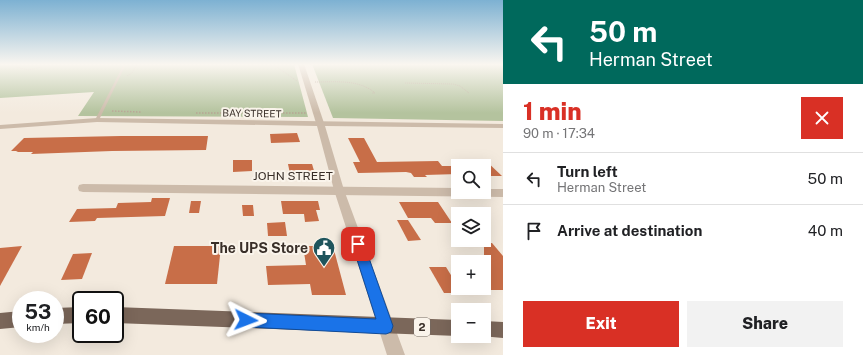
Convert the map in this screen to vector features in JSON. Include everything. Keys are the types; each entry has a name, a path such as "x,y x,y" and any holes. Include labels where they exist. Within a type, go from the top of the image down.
{"main road":[{"name":"2","path":"124,315 451,328"},
{"path":"0,321 12,320"},
{"path":"491,329 503,330"}],"street":[{"path":"307,82 339,190 396,355"},
{"name":"BAY STREET","path":"0,127 97,120 503,126"},
{"name":"JOHN STREET","path":"83,188 503,193"}],"lane":[{"path":"97,120 117,81"}],"path":[{"path":"296,81 298,82 354,84 371,89 375,93 372,93"},
{"path":"405,83 453,84 460,86 469,93"},
{"path":"102,112 128,111 144,113"},
{"path":"191,113 309,113"}],"green space":[{"path":"0,81 298,81 308,117 78,116 94,92 0,98"},
{"path":"318,81 503,81 503,121 333,118"}],"building":[{"path":"297,133 300,142 271,143 270,134"},
{"path":"208,136 206,150 31,154 33,152 11,151 24,138"},
{"path":"348,138 364,138 377,162 438,161 442,166 451,166 451,174 414,177 411,173 406,172 358,173 353,162 360,162"},
{"path":"233,160 252,160 252,171 233,172"},
{"path":"288,164 312,164 315,174 290,174"},
{"path":"491,166 502,176 491,176"},
{"path":"152,198 170,198 165,216 97,218 95,221 69,222 77,209 116,208 118,203 151,202"},
{"path":"191,201 201,201 199,213 189,213"},
{"path":"281,201 318,201 320,210 316,210 319,221 305,222 304,214 283,214"},
{"path":"399,202 438,202 451,223 435,223 431,218 408,218"},
{"path":"242,205 253,205 254,216 243,216"},
{"path":"397,220 408,220 421,240 408,241"},
{"path":"285,222 287,236 268,236 267,223"},
{"path":"492,243 503,256 503,290 491,290 491,255 484,255 484,247 491,247"},
{"path":"22,246 0,286 0,248"},
{"path":"174,246 221,246 217,284 165,284"},
{"path":"303,246 333,246 346,295 312,295 310,284 268,285 266,266 306,265"},
{"path":"92,253 82,279 61,280 73,254"},
{"path":"429,267 446,267 451,275 451,293 444,293"}],"place":[{"name":"The UPS Store","path":"324,268"}],"route":[{"path":"246,320 386,326 358,244"}]}
